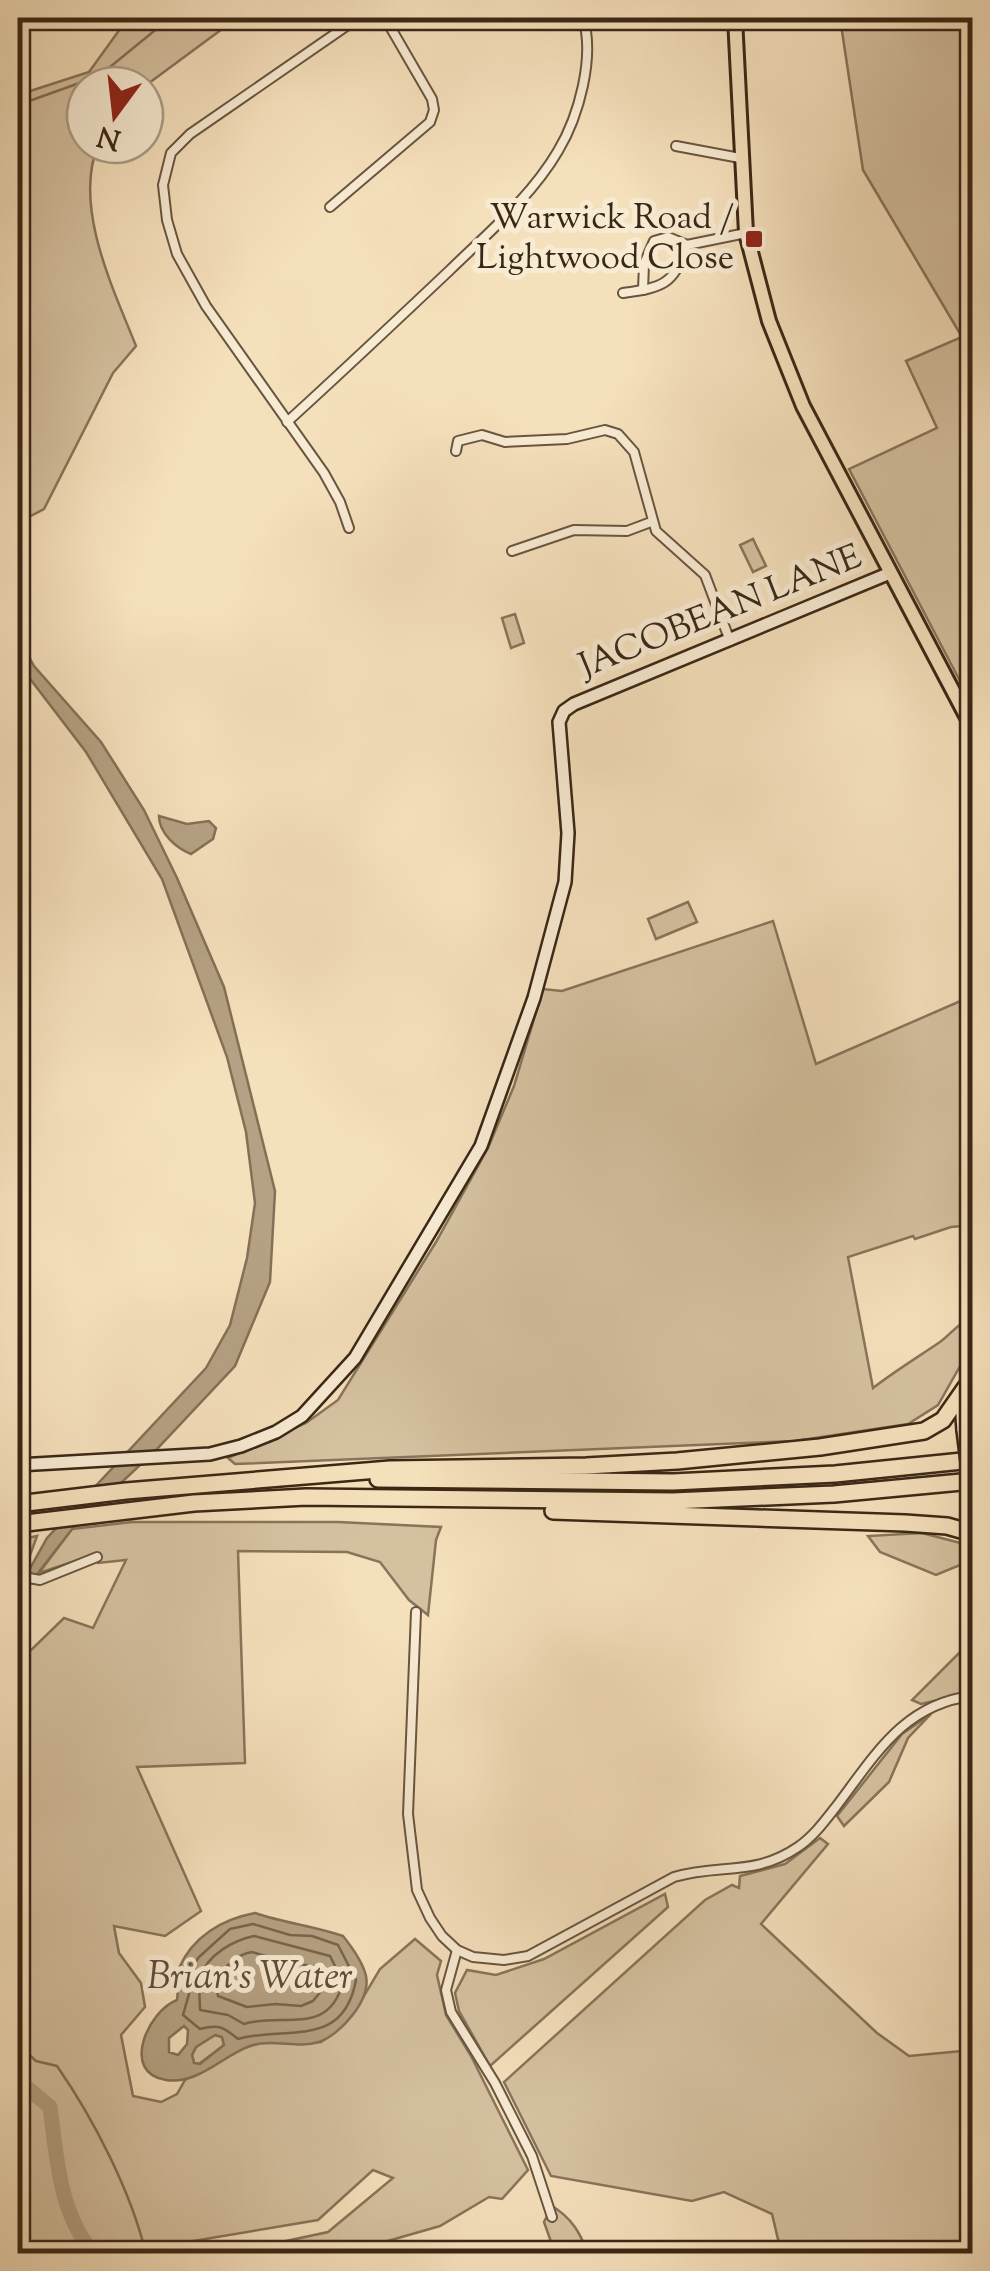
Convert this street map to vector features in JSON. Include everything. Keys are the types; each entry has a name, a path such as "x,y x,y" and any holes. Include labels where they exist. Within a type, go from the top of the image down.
{"highway":[{"path":"18,1524 119,1511 306,1497 673,1502 972,1484 965,1430 970,1381"},
{"path":"18,1504 390,1469 677,1461 820,1446 924,1430 945,1417 970,1381"},
{"path":"204,1484 306,1479 674,1482 835,1474 972,1460"},
{"path":"232,1501 905,1523 948,1526 972,1533"}],"main road":[{"path":"734,18 746,233 769,320 803,406 972,727"}],"street":[{"path":"349,528 324,473 206,306 177,254 167,220 163,185 171,153 190,134 358,18"},
{"path":"330,206 430,122 434,110 432,99 385,18"},
{"path":"287,422 503,219 543,173 560,147 574,113 586,58 584,18"},
{"path":"676,146 740,158"},
{"path":"644,290 644,264 654,241 668,237 687,245 746,233"},
{"path":"623,292 660,287 672,278 687,245"},
{"path":"452,428 458,440 456,451"},
{"path":"458,440 482,435 505,442 566,439 605,430 618,434 634,452 651,522 705,575 730,641"},
{"path":"512,550 574,530 628,531 651,522"},
{"name":"JACOBEAN LANE","path":"18,1465 210,1454 276,1432 302,1416 355,1358 481,1146 522,1034 565,882 568,833 558,722 564,711 890,573"},
{"path":"18,1576 40,1580 97,1557"},
{"path":"416,1612 408,1814 418,1890 436,1927 458,1950 473,1957 504,1960 528,1956 674,1877 696,1871 761,1867 776,1861 817,1831 876,1754 918,1713 940,1702 972,1696"},
{"path":"458,1950 446,1990 451,2012 495,2084 532,2156 552,2216"}],"shaded area":[{"path":"128,18 237,18 165,71 165,65 94,65"},
{"path":"840,18 972,18 972,704 849,469 937,428 906,361 962,337 863,170"},
{"path":"65,80 65,165 93,165 90,194 99,247 136,346 113,373 44,509 25,519 18,518 18,95"},
{"path":"753,539 766,566 753,572 740,545"},
{"path":"515,614 524,643 511,648 502,618"},
{"path":"688,902 697,922 656,939 648,919"},
{"path":"773,921 816,1064 972,996 972,1141 961,1146 972,1175 972,1225 951,1227 915,1239 913,1236 848,1257 873,1388 972,1318 972,1345 938,1405 908,1424 795,1441 235,1464 228,1458 306,1423 338,1400 436,1242 488,1148 514,1086 543,989 562,991"},
{"path":"132,1522 338,1522 441,1527 436,1540 428,1615 409,1600 380,1562 347,1552 238,1551 245,1763 137,1767 201,1911 165,1936 114,1926 119,1953 141,1983 145,2007 121,2035 133,2096 161,2102 177,2094 185,2080 243,2048 261,2043 321,2042 355,2011 380,1969 415,1939 441,1961 437,1975 446,2015 528,2170 502,2199 489,2197 440,2226 346,2253 230,2253 328,2232 393,2178 373,2170 318,2220 169,2245 178,2253 18,2254 18,1656 25,1656 64,1618 93,1628 126,1560 98,1563 96,1554 39,1573 72,1529"},
{"path":"922,1533 972,1546 972,1577 960,1565 936,1575 880,1552 868,1536"},
{"path":"37,1536 24,1572 18,1574 18,1540"},
{"path":"972,1640 972,1692 921,1704 912,1700"},
{"path":"931,1714 908,1738 889,1782 844,1826 837,1816 902,1734"},
{"path":"820,1838 828,1844 761,1924 877,2033 909,2056 972,2050 972,2253 774,2253 781,2252 772,2214 724,2192 692,2201 551,2176 504,2082 705,1900 732,1885 739,1888 740,1876 785,1864"},
{"path":"665,1894 668,1907 490,2066 459,2011 455,1993 467,1970 496,1975 544,1959"},
{"path":"215,2035 222,2037 224,2045 199,2064 194,2063 196,2047"},
{"path":"552,2206 574,2226 588,2253 555,2253 544,2222"}],"water":[{"path":"18,637 34,666 101,742 144,810 177,878 224,987 275,1191 270,1282 235,1366 156,1450 72,1529 31,1582 18,1617 18,1590 47,1538 206,1368 230,1325 247,1258 255,1203 246,1132 227,1057 162,879 86,752 18,663"},
{"path":"159,816 187,824 209,821 216,828 213,839 191,854 169,839"},
{"name":"Brian's Water","path":"255,1913 343,1936 366,1976 359,2006 344,2024 319,2042 250,2046 189,2078 166,2080 152,2075 144,2066 143,2042 157,2016 177,2000 178,1972 185,1957 210,1931","holes":["184,2026 188,2030 187,2044 178,2055 169,2052 169,2038","215,2035 222,2037 224,2045 200,2064 194,2063 196,2047"]}],"waterway":[{"path":"18,105 99,76 170,18"},
{"path":"18,2044 36,2061 57,2066 84,2108 121,2181 146,2254"},
{"path":"18,2080 50,2107 67,2203 73,2221 94,2254"}],"place":[{"name":"Warwick Road / Lightwood Close","path":"754,239"}]}
